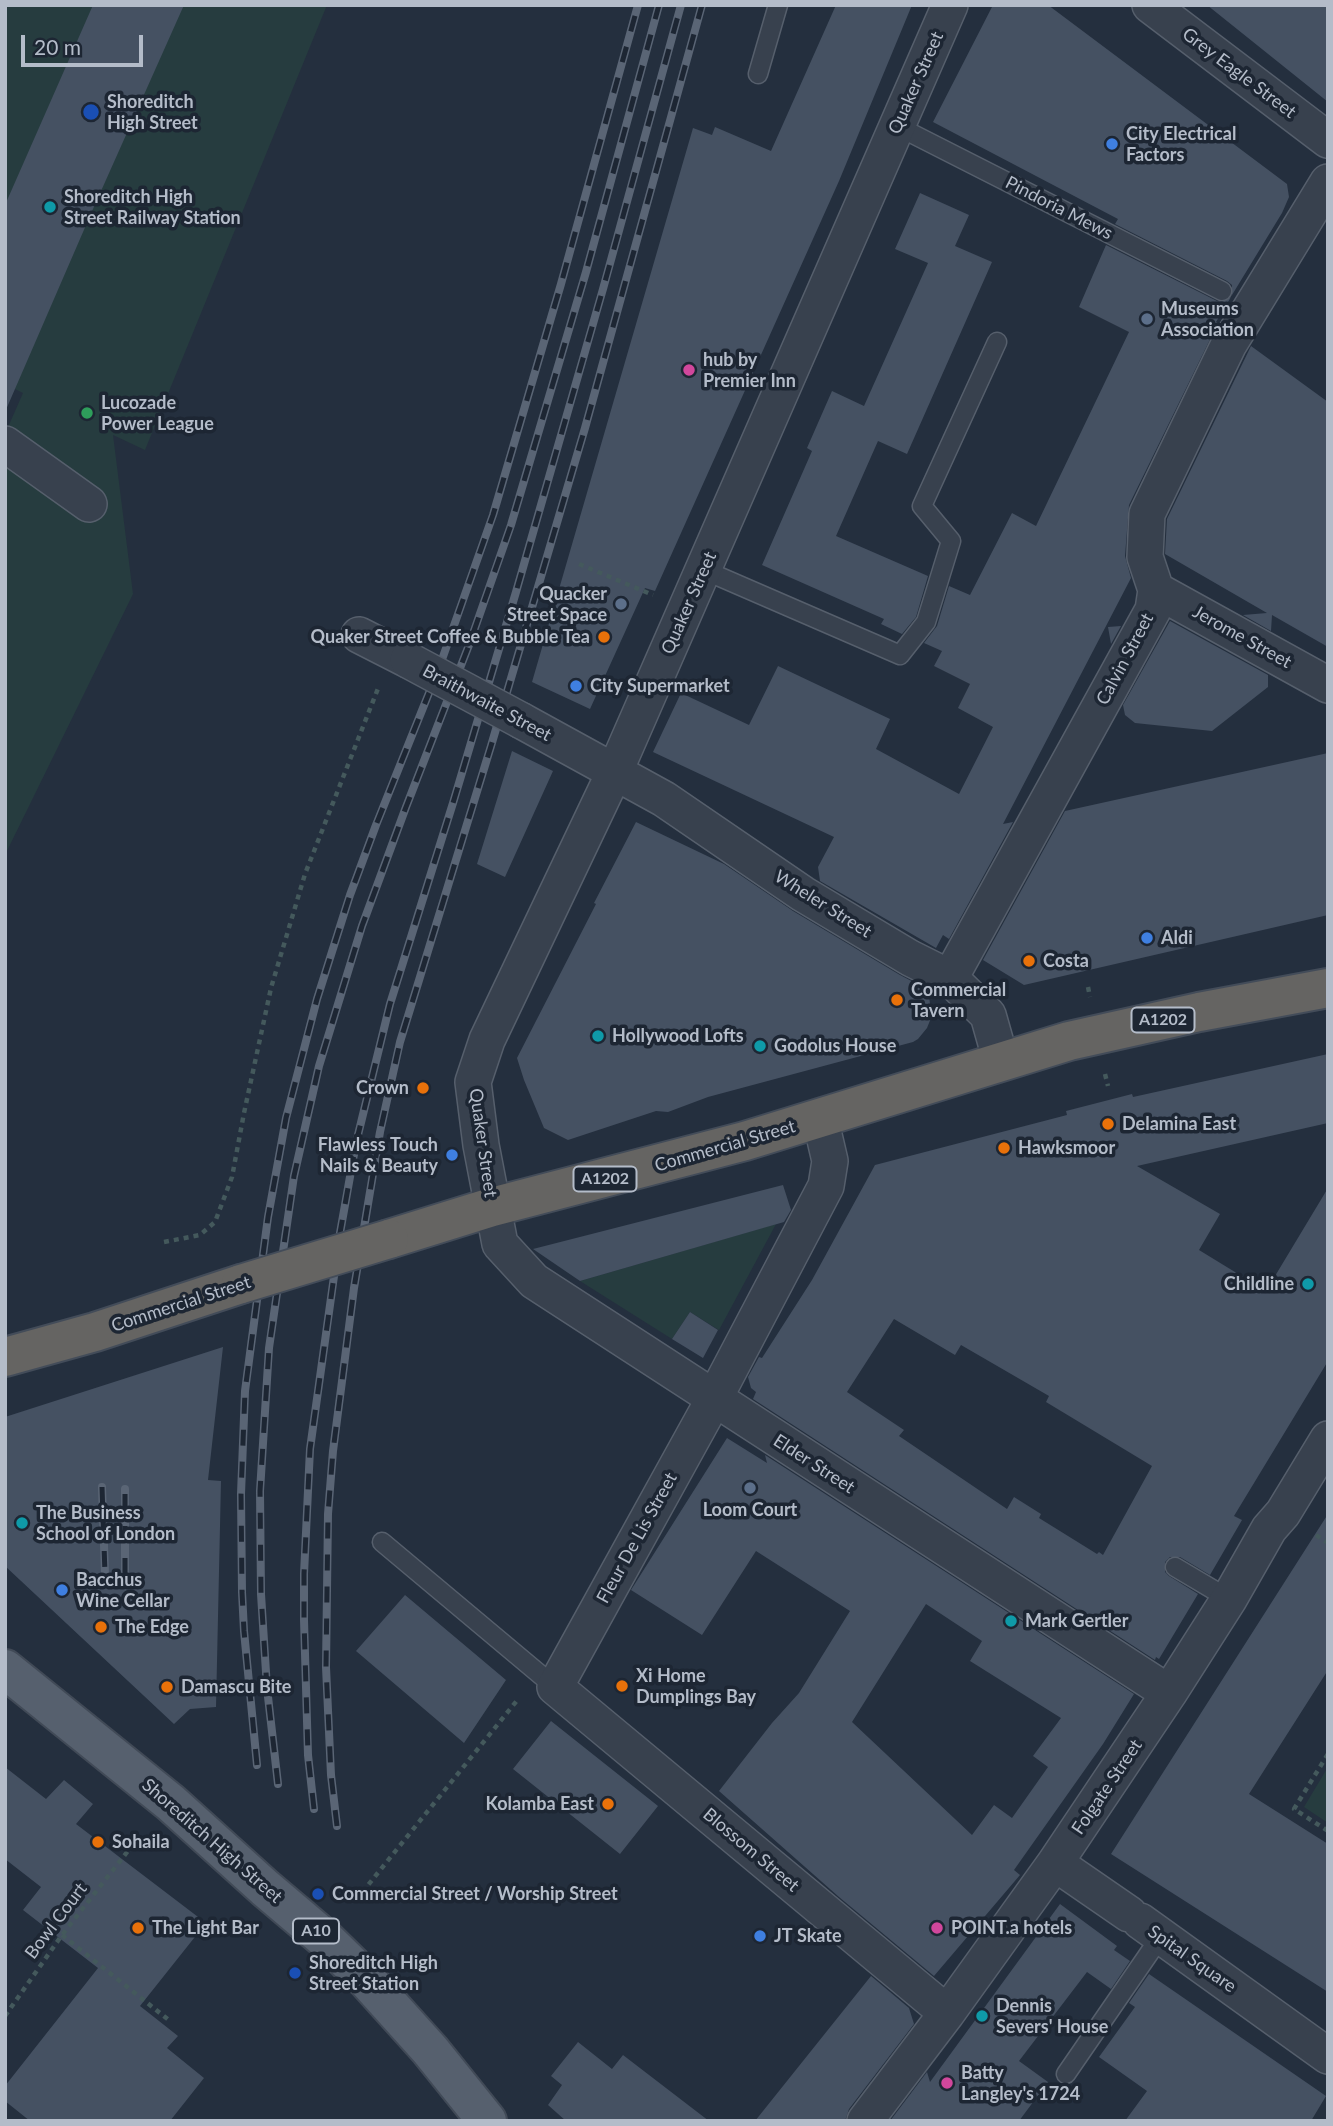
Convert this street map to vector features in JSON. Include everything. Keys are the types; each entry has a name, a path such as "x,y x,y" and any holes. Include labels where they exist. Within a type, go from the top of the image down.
{"highway":[{"name":"Commercial Street","path":"5,1357 95,1332 492,1207 745,1142 1069,1041 1328,988"}],"main road":[{"name":"Shoreditch High Street","path":"5,1670 171,1803 324,1938 367,1980 430,2050 487,2121"}],"street":[{"name":"Quaker Street","path":"492,1207 473,1082 486,1040 615,771 950,5"},
{"name":"Grey Eagle Street","path":"1150,5 1328,140"},
{"name":"Calvin Street","path":"950,978 1153,610 1156,590 1145,557 1147,514 1229,344 1328,182"},
{"path":"5,444 89,504"},
{"name":"Jerome Street","path":"1156,590 1328,685"},
{"name":"Braithwaite Street","path":"359,635 615,771"},
{"name":"Wheler Street","path":"615,771 664,799 803,894 909,958 950,978 988,1015 1001,1060"},
{"name":"Fleur De Lis Street","path":"555,1687 714,1399 826,1186 830,1161 820,1118"},
{"name":"Elder Street","path":"492,1207 500,1244 534,1281 1169,1693"},
{"name":"Folgate Street","path":"866,2121 947,2014 1055,1863 1169,1693 1229,1599 1269,1529 1283,1513 1328,1439"},
{"name":"Blossom Street","path":"555,1687 947,2014"},
{"name":"Spital Square","path":"1055,1863 1328,2056"}],"lane":[{"path":"758,74 778,5"},
{"name":"Pindoria Mews","path":"897,126 1222,291"},
{"path":"704,570 900,655 926,622 951,541 922,506 998,342"},
{"path":"382,1542 555,1687"},
{"path":"1175,1567 1229,1599"},
{"path":"1066,2074 1143,1924"}],"path":[{"path":"579,564 659,597"},
{"path":"164,1242 200,1235 215,1222 232,1177 271,988 305,874 400,657"},
{"path":"356,1900 524,1693 555,1687"},
{"path":"1328,1754 1294,1810 1328,1831"},
{"name":"Bowl Court","path":"6,2013 62,1935 131,1847"},
{"path":"62,1935 170,2021"}],"green space":[{"name":"Lucozade Power League","path":"5,5 327,5 145,450 113,435 133,594 5,855 5,434 23,393 5,384"},
{"path":"776,1224 719,1330 690,1312 672,1339 580,1281"},
{"path":"1328,1767 1328,1823 1304,1807"}],"building":[{"name":"Shoreditch High Street Railway Station","path":"93,5 184,5 5,412 5,205"},
{"name":"hub by Premier Inn","path":"836,5 912,5 839,181 655,591 645,588 590,709 532,682 693,128 712,135 715,127 771,151"},
{"path":"993,5 1048,5 1287,184 1289,197 1282,213 1232,295 1232,285 1227,281 1115,224 1118,219 933,122"},
{"path":"1207,5 1328,5 1328,102"},
{"path":"920,193 969,215 955,246 992,262 907,454 878,441 836,536 928,576 916,617 902,634 881,624 884,619 762,565 812,451 807,448 832,391 864,406 928,263 895,249"},
{"path":"1106,245 1217,301 1223,302 1231,297 1216,322 1218,323 1129,505 1125,556 1131,578 1003,824 1013,822 949,939 943,935 936,948 820,881 818,867 834,837 653,752 681,693 749,725 778,666 890,719 876,749 959,794 993,727 958,708 970,684 934,666 942,651 924,643 937,626 949,586 970,595 1012,513 1036,526 1129,332 1079,307"},
{"path":"1251,346 1328,402 1328,647 1272,615 1271,631 1243,615 1267,613 1165,554 1167,519"},
{"path":"1170,621 1268,675 1268,687 1212,731 1135,723 1125,715 1123,705"},
{"path":"1121,626 1111,644 1108,627"},
{"path":"512,751 553,771 505,877 477,864"},
{"path":"1328,753 1328,915 1024,985 983,960 1065,811"},
{"path":"636,822 724,864 793,911 923,987 929,995 930,1004 931,1018 927,1028 913,1042 708,1097 668,1112 656,1111 568,1140 544,1128 517,1058"},
{"path":"1328,1054 1328,1123 1137,1166 1220,1214 1199,1250 1266,1291 1328,1188 1328,1361 1234,1516 1242,1520 1210,1575 1180,1557 1170,1557 1165,1562 1165,1572 1169,1576 1198,1594 1159,1659 1156,1657 1155,1660 753,1399 756,1392 751,1388 748,1377 812,1280 875,1165 1067,1115 1066,1111 1132,1094 1133,1097","holes":["894,1319 955,1355 961,1345 1049,1396 1046,1402 1152,1466 1103,1555 1099,1552 1097,1554 1039,1518 1041,1514 1014,1497 1007,1509 899,1436 904,1430 847,1392"]},
{"path":"783,1185 791,1210 784,1222 580,1281 533,1249"},
{"path":"690,1312 718,1330 703,1358 672,1339"},
{"path":"223,1347 208,1480 221,1481 216,1707 190,1709 174,1724 5,1566 5,1417"},
{"path":"727,1438 767,1463 765,1455 1134,1694 1103,1744 1014,1870 1020,1875 934,1976 719,1791 799,1693 850,1611 756,1551 702,1635 631,1590","holes":["926,1604 982,1641 970,1661 1061,1718 1033,1756 1048,1767 1012,1818 994,1805 972,1835 852,1722"]},
{"path":"1328,1514 1328,1670 1249,1794 1328,1844 1328,1992 1111,1854"},
{"path":"405,1595 506,1680 464,1743 356,1651"},
{"path":"551,1721 658,1806 620,1854 513,1769"},
{"path":"5,1767 46,1799 64,1780 93,1804 76,1824 206,1923 140,2006 178,2036 167,2048 204,2078 170,2121 30,2121 5,2101 5,2086 98,1968 23,1910 41,1887 5,1859"},
{"path":"1060,1904 1117,1946 1114,1950 1130,1961 1111,1989 1087,1972 1019,2061 1048,2082 1019,2121 890,2121 927,2072 930,2082"},
{"path":"1149,1974 1326,2096 1311,2121 1125,2121 1147,2091 1099,2057 1135,2007 1129,2003"},
{"path":"871,1976 909,2008 914,2024 849,2109 845,2121 755,2121"},
{"path":"578,2042 612,2069 623,2055 709,2121 566,2121 548,2105 562,2085 551,2076"}],"railway":[{"path":"257,1765 242,1592 241,1494 245,1391 268,1217 286,1118 317,999 350,895 439,668 493,515 561,284 638,5"},
{"path":"278,1784 267,1688 261,1594 260,1491 269,1348 294,1176 319,1066 362,926 469,645 511,525 586,272 659,5"},
{"path":"314,1809 308,1755 304,1620 310,1449 340,1233 356,1143 390,1004 516,592 681,5"},
{"path":"337,1826 331,1775 326,1667 328,1514 333,1451 354,1288 380,1132 400,1042 585,428 702,5"},
{"path":"102,1487 105,1574"},
{"path":"125,1489 125,1574"}],"place":[{"name":"Shoreditch High Street","path":"91,112"},
{"name":"City Electrical Factors","path":"1112,144"},
{"name":"Shoreditch High Street Railway Station","path":"50,207"},
{"name":"Museums Association","path":"1147,319"},
{"name":"hub by Premier Inn","path":"689,370"},
{"name":"Lucozade Power League","path":"87,413"},
{"name":"Quacker Street Space","path":"621,604"},
{"name":"Quaker Street Coffee & Bubble Tea","path":"604,637"},
{"name":"City Supermarket","path":"576,686"},
{"name":"Aldi","path":"1147,938"},
{"name":"Costa","path":"1029,961"},
{"name":"Commercial Tavern","path":"897,1000"},
{"name":"Hollywood Lofts","path":"598,1036"},
{"name":"Godolus House","path":"760,1046"},
{"name":"Crown","path":"423,1088"},
{"name":"Delamina East","path":"1108,1124"},
{"name":"Hawksmoor","path":"1004,1148"},
{"name":"Flawless Touch Nails & Beauty","path":"452,1155"},
{"name":"Childline","path":"1308,1284"},
{"name":"Loom Court","path":"750,1488"},
{"name":"The Business School of London","path":"22,1523"},
{"name":"Bacchus Wine Cellar","path":"62,1590"},
{"name":"Mark Gertler","path":"1011,1621"},
{"name":"The Edge","path":"101,1627"},
{"name":"Xi Home Dumplings Bay","path":"622,1686"},
{"name":"Damascu Bite","path":"167,1687"},
{"name":"Kolamba East","path":"608,1804"},
{"name":"Sohaila","path":"98,1842"},
{"name":"Commercial Street / Worship Street","path":"318,1894"},
{"name":"The Light Bar","path":"138,1928"},
{"name":"POINT.a hotels","path":"937,1928"},
{"name":"JT Skate","path":"760,1936"},
{"name":"Shoreditch High Street Station","path":"295,1973"},
{"name":"Dennis Severs' House","path":"982,2016"},
{"name":"Batty Langley's 1724","path":"947,2083"}]}
